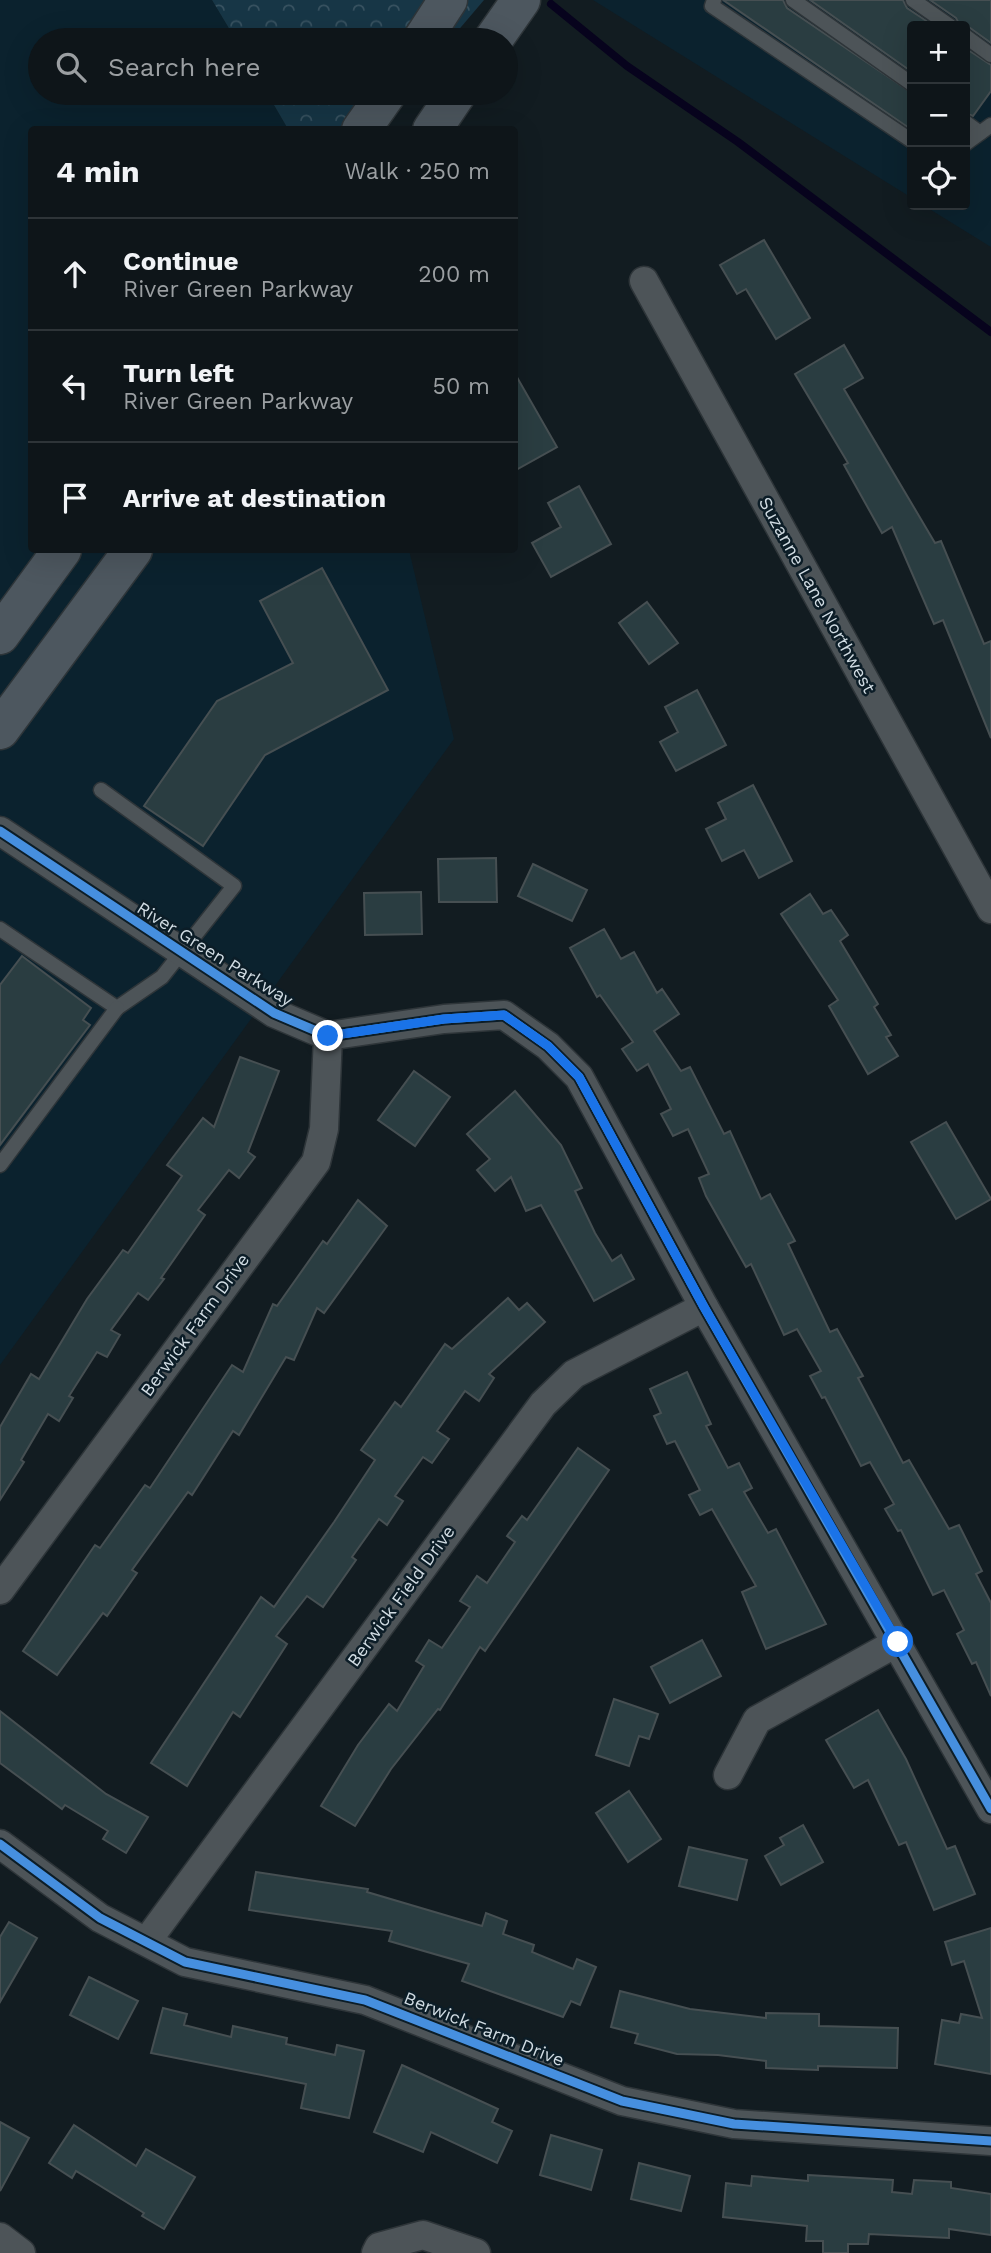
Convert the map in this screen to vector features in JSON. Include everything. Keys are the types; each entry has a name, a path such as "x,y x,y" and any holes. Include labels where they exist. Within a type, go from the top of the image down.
{"highway":[{"path":"430,28 448,0"},
{"path":"502,28 522,0"},
{"path":"364,126 379,105"},
{"path":"435,126 449,105"},
{"path":"0,635 60,553"},
{"path":"0,730 130,553"}],"street":[{"name":"Suzanne Lane Northwest","path":"644,281 991,909"},
{"name":"River Green Parkway","path":"0,831 274,1013 328,1036"},
{"path":"328,1036 444,1019 504,1015 548,1046 579,1077 704,1307 898,1642 991,1809"},
{"name":"Berwick Farm Drive","path":"0,1590 316,1162 324,1129 328,1036"},
{"name":"Berwick Field Drive","path":"148,1941 543,1404 574,1374 704,1307"},
{"path":"728,1775 757,1720 898,1642"},
{"name":"Berwick Farm Drive","path":"0,1844 100,1918 186,1962 365,2000 622,2101 679,2115 734,2124 991,2141"},
{"path":"378,2250 423,2235 476,2253"},
{"path":"0,2237 22,2253"}],"lane":[{"path":"715,0 712,6 907,138"},
{"path":"793,0 911,84"},
{"path":"913,0 943,21"},
{"path":"970,40 991,55"},
{"path":"970,140 986,129"},
{"path":"0,1165 117,1008 162,977 234,886 102,790"},
{"path":"0,929 117,1008"}],"shaded area":[{"path":"0,0 212,0 229,28 28,28 28,105 274,105 286,126 28,126 28,553 410,553 454,739 0,1365"},
{"path":"593,0 991,0 991,247 931,210 970,210 970,21 907,21 907,195"}],"green space":[{"path":"212,0 484,0 460,28 229,28"},
{"path":"274,105 395,105 377,126 286,126"}],"building":[{"path":"723,0 783,0 787,8 907,90 907,127"},
{"path":"810,0 903,0 907,8 926,21 907,21 907,68"},
{"path":"930,0 991,0 991,43 970,28 970,21 958,21"},
{"path":"970,51 991,65 991,91 973,116 970,115"},
{"path":"764,240 810,318 776,339 746,289 737,294 720,265"},
{"path":"844,345 863,378 844,389 935,543 941,541 984,644 991,641 991,738 943,620 934,624 892,527 882,533 844,465 848,463 795,374"},
{"path":"518,379 557,447 518,469"},
{"path":"579,486 611,544 551,577 532,543 561,527 548,503"},
{"path":"322,568 388,690 265,755 203,846 144,806 217,701 293,663 260,601"},
{"path":"647,602 678,643 649,664 619,623"},
{"path":"697,690 726,745 676,771 660,742 678,732 665,707"},
{"path":"753,785 792,861 759,878 744,850 722,861 706,829 726,819 718,803"},
{"path":"496,858 497,902 439,902 438,859"},
{"path":"533,864 587,890 572,921 518,896"},
{"path":"421,892 422,934 365,935 364,893"},
{"path":"810,894 823,914 831,910 848,935 840,941 878,1004 874,1007 891,1035 886,1037 898,1056 868,1074 829,1006 838,1000 781,914"},
{"path":"604,929 621,959 634,952 657,993 662,989 679,1014 654,1031 681,1071 690,1067 724,1134 730,1131 761,1199 770,1194 795,1241 788,1244 830,1332 837,1329 863,1376 858,1378 903,1463 909,1460 949,1529 959,1525 982,1571 976,1574 991,1603 991,1696 976,1662 972,1664 957,1634 964,1630 944,1590 933,1595 901,1530 898,1531 885,1509 894,1504 870,1462 861,1466 825,1397 822,1398 810,1376 821,1371 797,1329 784,1335 751,1264 746,1267 706,1196 699,1178 709,1174 688,1129 673,1136 661,1114 671,1109 648,1064 637,1071 622,1049 633,1042 600,995 597,997 570,948"},
{"path":"22,956 91,1008 83,1020 90,1025 0,1145 0,985"},
{"path":"240,1057 279,1071 248,1152 255,1157 239,1178 229,1170 198,1210 205,1215 161,1278 164,1279 148,1300 138,1293 111,1330 120,1335 107,1357 97,1352 69,1396 73,1398 59,1421 48,1414 21,1460 24,1462 0,1500 0,1427 31,1374 39,1379 87,1299 123,1250 128,1253 182,1176 167,1165 203,1118 214,1127"},
{"path":"414,1071 450,1097 415,1146 378,1120"},
{"path":"515,1091 561,1145 582,1188 575,1191 595,1233 612,1261 621,1255 634,1279 594,1301 541,1205 526,1211 511,1177 495,1191 477,1170 490,1159 467,1134"},
{"path":"946,1122 991,1199 956,1219 911,1142"},
{"path":"358,1200 387,1226 324,1313 317,1308 294,1360 286,1357 239,1435 233,1431 192,1495 188,1492 132,1570 137,1573 107,1616 103,1613 57,1675 23,1651 95,1545 100,1548 145,1485 150,1488 232,1365 243,1372 273,1304 277,1306 323,1241 327,1244"},
{"path":"508,1298 519,1310 527,1303 545,1322 489,1374 494,1378 479,1401 465,1391 437,1431 449,1439 432,1463 423,1457 395,1496 403,1501 387,1525 379,1519 352,1557 356,1560 323,1607 307,1596 276,1636 287,1644 240,1717 233,1712 187,1786 151,1763 261,1597 274,1607 334,1522 375,1460 361,1450 395,1402 401,1407 445,1344 452,1349"},
{"path":"687,1372 711,1424 706,1426 728,1468 739,1463 752,1488 744,1492 768,1533 776,1529 826,1624 766,1649 742,1592 756,1586 712,1509 700,1515 689,1495 700,1490 675,1441 667,1444 654,1416 661,1413 650,1389"},
{"path":"578,1448 609,1470 485,1651 480,1647 440,1710 438,1709 391,1769 355,1826 321,1806 358,1745 389,1704 397,1711 424,1666 416,1661 429,1640 442,1648 470,1607 460,1601 477,1576 487,1583 515,1542 507,1536 522,1516 527,1520"},
{"path":"702,1640 721,1676 670,1703 651,1667"},
{"path":"614,1699 658,1714 649,1739 639,1736 629,1766 596,1755"},
{"path":"878,1710 906,1759 947,1849 955,1846 975,1894 934,1910 906,1842 899,1845 868,1780 854,1788 826,1740"},
{"path":"0,1711 106,1794 148,1817 126,1853 103,1839 108,1831 65,1805 62,1809 0,1763"},
{"path":"629,1791 661,1839 628,1862 596,1813"},
{"path":"803,1825 823,1862 781,1885 765,1856 784,1845 780,1838"},
{"path":"689,1847 747,1860 737,1900 679,1886"},
{"path":"256,1872 368,1889 367,1892 482,1926 486,1913 507,1921 503,1934 534,1945 532,1952 573,1969 577,1959 596,1967 580,2005 571,2001 563,2017 462,1981 469,1964 389,1941 392,1931 249,1910"},
{"path":"9,1922 37,1938 0,2002 0,1937"},
{"path":"991,1928 991,2074 935,2064 942,2020 959,2023 961,2014 982,2018 964,1961 952,1965 945,1942"},
{"path":"89,1977 138,2001 118,2039 70,2015"},
{"path":"620,1991 690,2009 766,2018 766,2013 819,2014 819,2026 898,2028 897,2068 766,2068 766,2061 718,2055 677,2054 635,2043 638,2034 611,2027"},
{"path":"163,2008 187,2014 184,2025 231,2037 233,2026 287,2038 286,2044 335,2055 337,2045 364,2051 349,2118 301,2108 306,2084 151,2053"},
{"path":"402,2065 498,2109 492,2122 512,2131 497,2163 431,2132 423,2152 374,2132"},
{"path":"0,2122 29,2138 0,2191"},
{"path":"74,2125 136,2166 146,2149 195,2177 164,2229 142,2216 144,2213 76,2171 72,2178 49,2163"},
{"path":"551,2135 602,2150 591,2190 540,2175"},
{"path":"639,2163 690,2176 681,2211 631,2199"},
{"path":"808,2175 893,2180 892,2192 912,2194 914,2180 951,2182 951,2188 991,2194 991,2235 949,2229 949,2238 869,2234 868,2244 848,2244 848,2253 823,2253 823,2241 806,2241 807,2226 723,2217 726,2183 751,2186 752,2176 808,2181"}],"waterway":[{"path":"551,4 627,66 738,142 991,332"}],"cycle path":[{"path":"0,831 274,1013 328,1036 444,1019 504,1015 548,1046 579,1077 704,1307 991,1809"},
{"path":"0,1844 100,1918 185,1962 365,2000 622,2101 734,2124 991,2141"}],"route":[{"path":"328,1036 444,1019 504,1015 548,1046 579,1077 704,1307 898,1642"}]}
